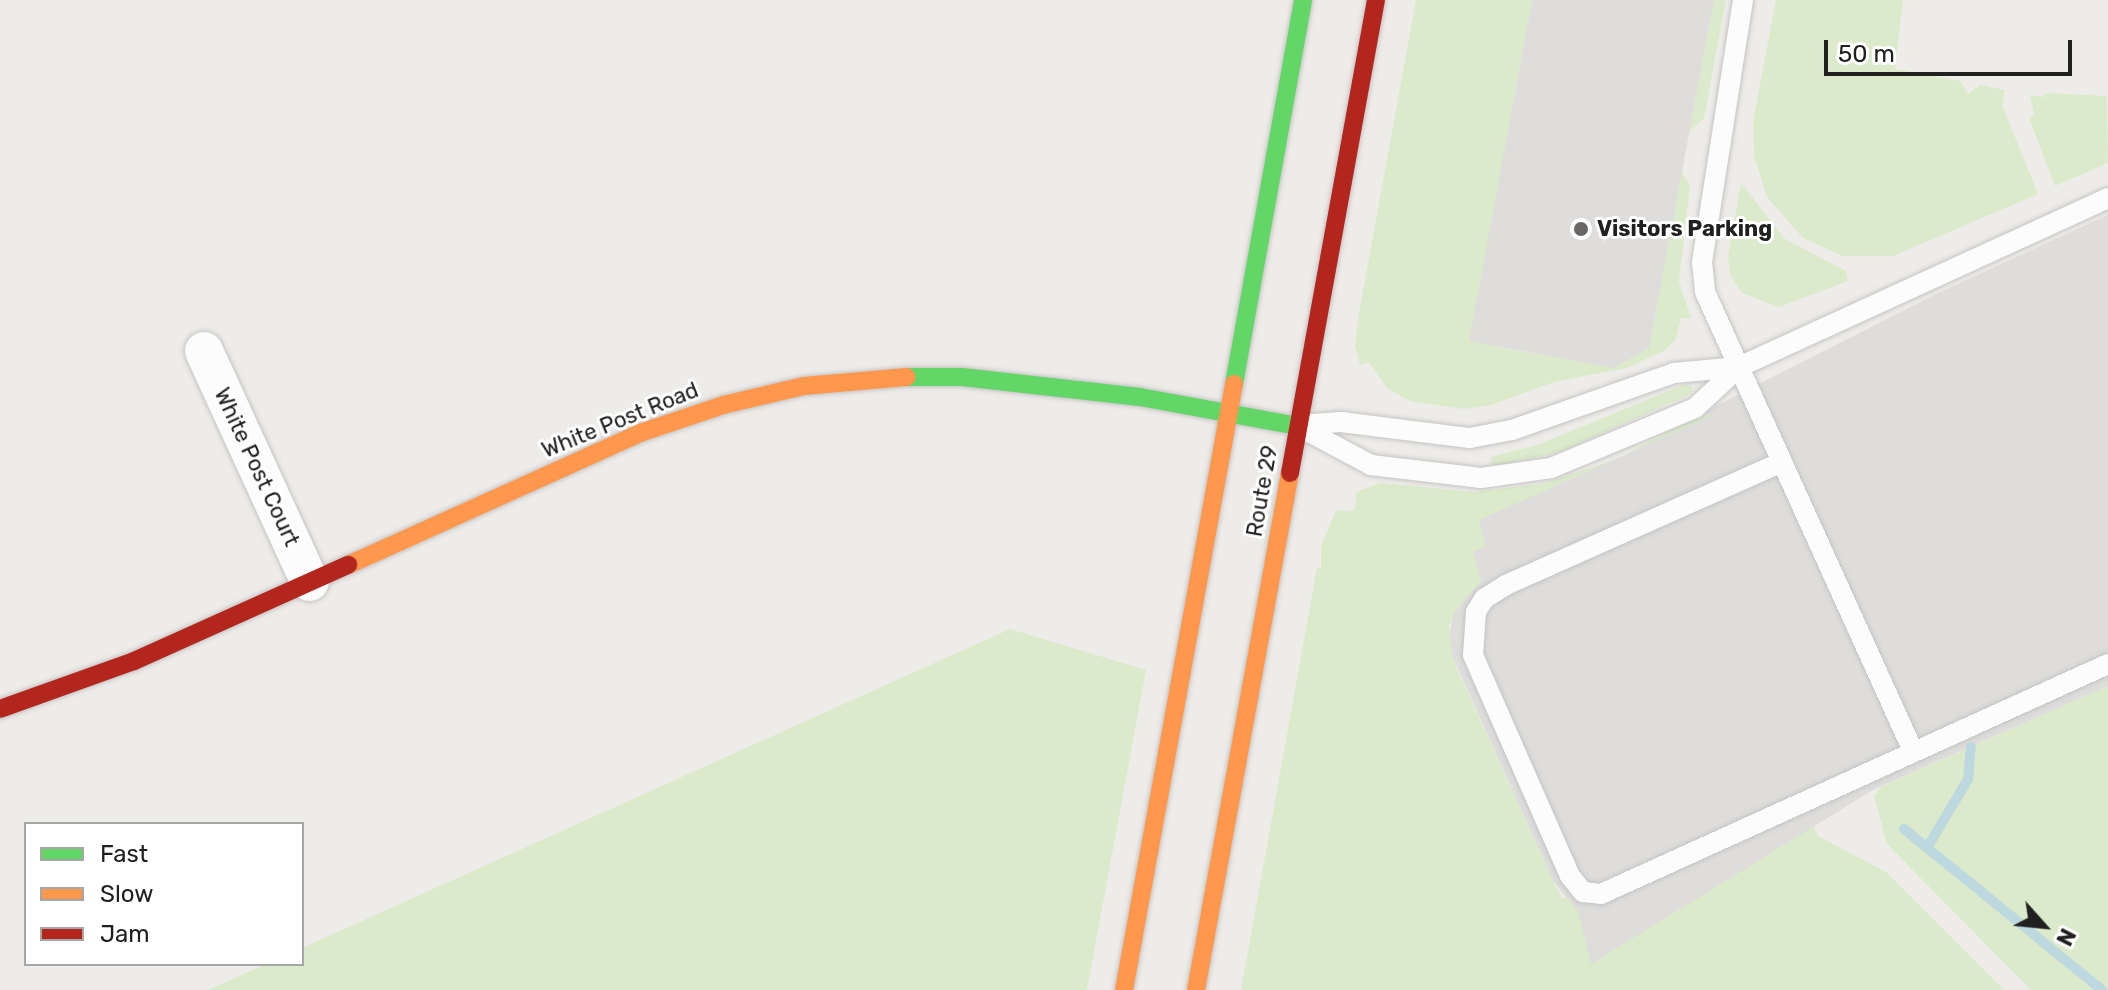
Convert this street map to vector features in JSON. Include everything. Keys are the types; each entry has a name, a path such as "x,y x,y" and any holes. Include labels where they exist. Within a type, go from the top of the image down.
{"main road":[{"path":"1124,990 1303,0"},
{"name":"Route 29","path":"1196,990 1376,0"},
{"name":"White Post Road","path":"0,709 134,661 640,433 804,386 880,377 962,377 1228,413 1298,426"}],"street":[{"name":"White Post Court","path":"204,351 310,582"}],"lane":[{"path":"1743,0 1702,262 1705,292 1913,751"},
{"path":"1298,426 1371,465 1448,476 1509,477 1551,468 1695,408 1739,367 2108,198"},
{"path":"1298,426 1341,422 1470,438 1512,430 1674,373 1739,367"},
{"path":"1782,462 1506,585 1484,599 1476,612 1473,655 1570,876 1583,892 1601,894 2108,664"}],"green space":[{"path":"1416,0 1532,0 1511,113 1497,347 1613,367 1681,171 1690,186 1679,281 1691,318 1681,318 1676,339 1664,351 1627,368 1554,382 1491,405 1464,409 1410,401 1387,388 1369,362 1360,365 1355,346 1359,313"},
{"path":"1714,0 1726,0 1704,118 1689,132"},
{"path":"1776,0 1903,0 1895,69 1960,81 1968,94 1980,85 2005,90 2002,105 2038,194 1893,256 1843,256 1803,238 1767,197 1754,156 1753,122"},
{"path":"2045,93 2107,96 2108,163 2055,186 2029,118 2034,115 2030,95 2044,97"},
{"path":"1741,183 1785,239 1846,271 1848,281 1779,307 1742,293 1730,275 1728,257"},
{"path":"1686,384 1693,388 1690,394 1558,453 1492,467 1491,457 1537,445"},
{"path":"1704,412 1747,434 1474,552 1481,581 1449,625 1453,660 1553,881 1562,898 1810,819 1818,836 1886,872 2004,990 1241,990 1317,568 1321,568 1321,546 1336,510 1351,512 1356,507 1356,492 1381,483 1473,492 1545,483 1617,459"},
{"path":"1010,629 1146,670 1087,990 208,990 262,966 304,966 304,947"},
{"path":"2108,686 2108,990 2031,990 1887,844 1874,796 1881,787"}],"shaded area":[{"name":"Visitors Parking","path":"1532,0 1714,0 1649,348 1613,368 1469,341"},
{"path":"2108,215 2108,686 1873,790 1591,964 1578,911 1553,881 1453,658 1449,636 1454,613 1481,581 1473,552 1486,546 1479,520 1712,416 1704,412 1938,293"}],"waterway":[{"path":"1927,848 1968,779 1971,747"},
{"path":"1904,829 2102,990"}],"traffic: fast":[{"path":"1234,384 1303,0"},
{"path":"907,377 962,377 1140,397 1298,426"}],"traffic: slow":[{"path":"348,565 640,433 723,405 804,386 907,377"},
{"path":"1124,990 1234,384"},
{"path":"1196,990 1290,473"}],"traffic: jam":[{"path":"1290,473 1376,0"},
{"path":"0,709 134,661 348,565"}],"place":[{"name":"Visitors Parking","path":"1581,229"}]}
